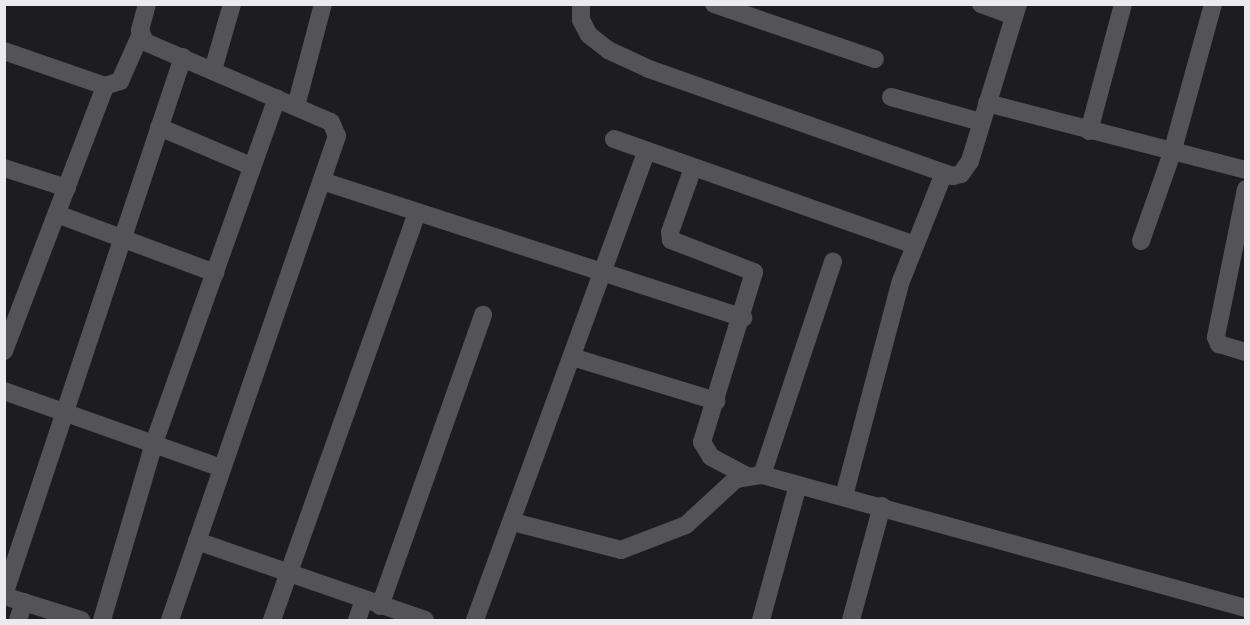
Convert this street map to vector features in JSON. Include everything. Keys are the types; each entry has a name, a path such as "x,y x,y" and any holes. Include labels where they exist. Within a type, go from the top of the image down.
{"street":[{"path":"6,56 105,86 120,81 140,36 147,4"},
{"path":"213,70 232,4"},
{"path":"296,106 323,4"},
{"path":"581,4 581,20 589,34 608,50 639,64 953,176 966,168 1016,10 981,4"},
{"path":"714,4 874,59"},
{"path":"1089,131 1123,4"},
{"path":"1141,241 1172,153 1213,4"},
{"path":"140,36 331,122 336,128 322,181 170,621"},
{"path":"81,621 4,595 120,237 183,57"},
{"path":"4,351 105,86"},
{"path":"891,97 981,122"},
{"path":"102,621 154,443 277,98"},
{"path":"987,103 1172,153 1245,170"},
{"path":"159,128 251,166"},
{"path":"614,139 915,245"},
{"path":"481,619 513,522 648,151"},
{"path":"4,168 67,188"},
{"path":"693,168 670,232 671,240 754,272 742,318 702,442 704,450 755,475 882,506 1245,608"},
{"path":"844,496 901,281 944,173"},
{"path":"322,181 742,318"},
{"path":"1245,189 1238,256 1216,337 1219,344 1245,352"},
{"path":"272,621 417,213"},
{"path":"57,214 215,273"},
{"path":"513,522 621,550 686,525 729,485 755,475 833,262"},
{"path":"357,621 372,603 483,315"},
{"path":"572,357 716,401"},
{"path":"4,391 63,409 222,468"},
{"path":"761,621 798,485"},
{"path":"851,621 882,506"},
{"path":"196,541 425,621"},
{"path":"18,621 24,602"}]}
